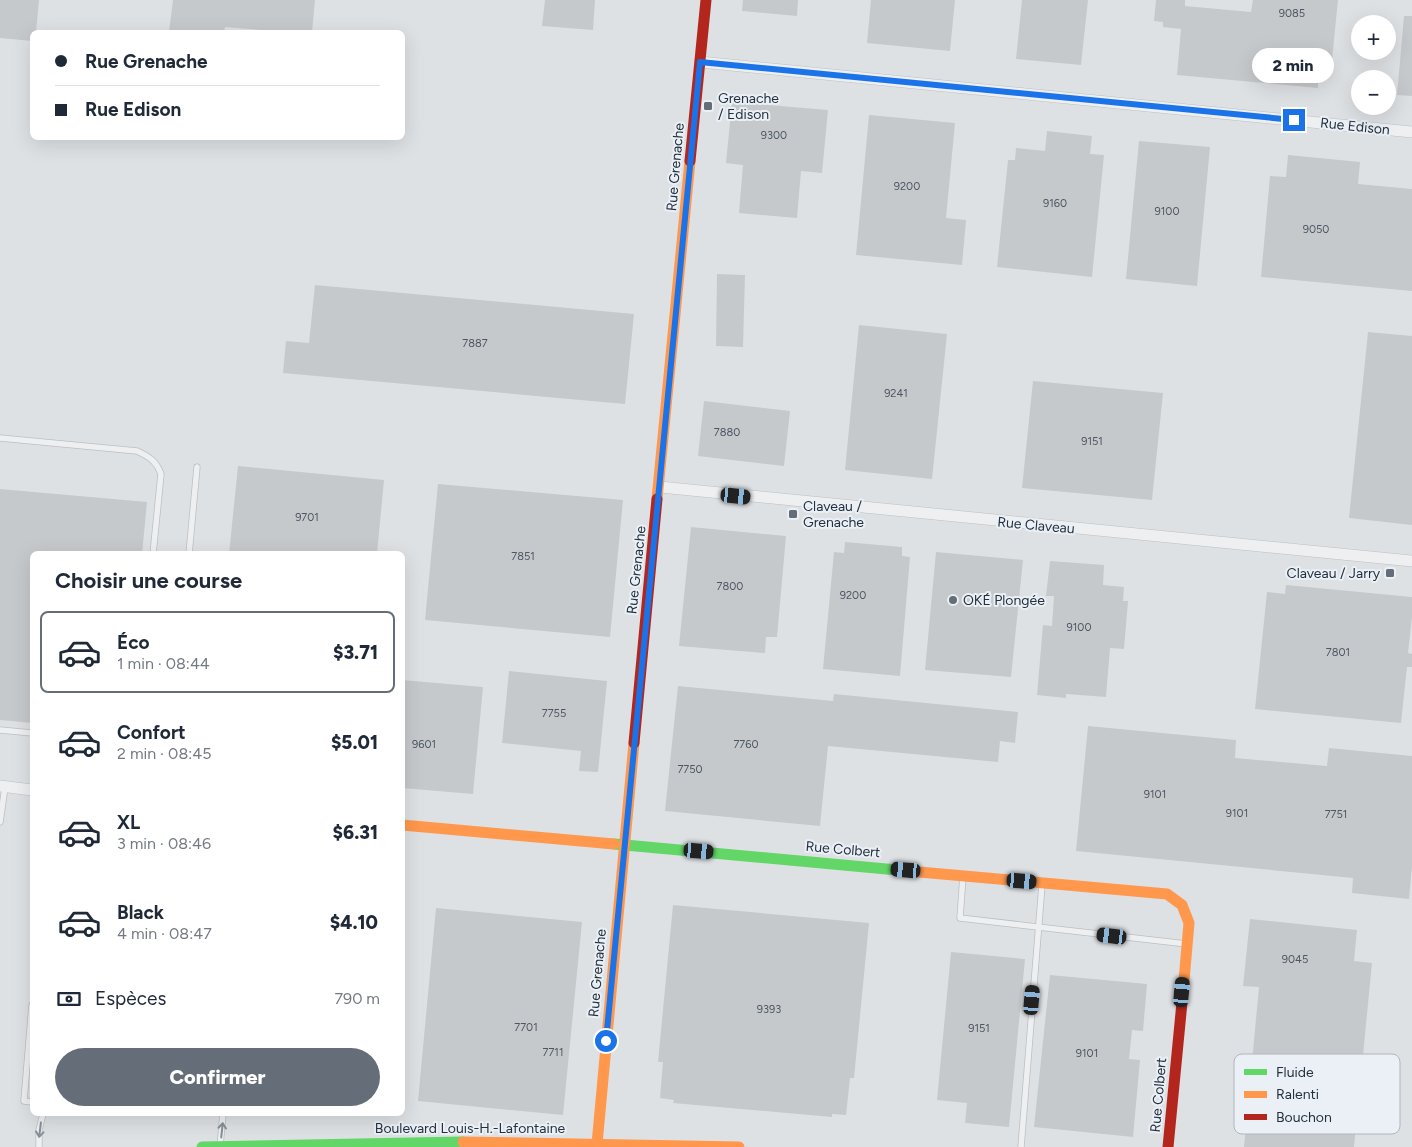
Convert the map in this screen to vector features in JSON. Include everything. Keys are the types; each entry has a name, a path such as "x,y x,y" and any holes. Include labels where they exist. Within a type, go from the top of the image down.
{"street":[{"name":"Rue Grenache","path":"597,1144 624,844 706,0"},
{"name":"Rue Edison","path":"700,62 1412,132"},
{"name":"Rue Claveau","path":"660,488 1412,561"},
{"path":"2,786 30,790"},
{"name":"Rue Colbert","path":"405,825 1042,882 1167,894 1177,898 1184,905 1189,923 1168,1147"},
{"name":"Boulevard Louis-H.-Lafontaine","path":"202,1147 470,1142 739,1147"}],"lane":[{"path":"0,438 137,451 151,458 158,464 161,474 152,551"},
{"path":"189,551 197,467"},
{"path":"0,730 30,733"},
{"path":"0,822 2,786"},
{"path":"963,875 960,918 1187,944"},
{"path":"1021,1147 1042,882"},
{"path":"30,1029 24,1101 30,1102"},
{"path":"39,1147 43,1116"},
{"path":"220,1146 223,1116"}],"building":[{"path":"0,0 39,0 36,30 30,30 30,41 0,38"},
{"path":"173,0 315,0 312,30 261,30 225,27 224,30 169,30"},
{"path":"545,0 595,0 593,30 542,26"},
{"path":"743,0 798,0 797,16 742,11"},
{"path":"871,0 955,0 950,51 867,43"},
{"path":"1022,0 1088,0 1081,65 1016,59"},
{"path":"1156,0 1185,0 1185,6 1251,12 1253,0 1338,0 1331,70 1319,69 1318,88 1177,75 1181,29 1163,27 1163,22 1154,21"},
{"path":"1404,16 1412,16 1412,96 1397,95"},
{"path":"732,102 828,110 822,173 801,171 797,218 739,213 743,165 726,163"},
{"path":"869,115 955,123 946,218 966,220 962,265 856,255"},
{"path":"1047,131 1092,136 1090,154 1104,155 1092,277 997,267 1008,160 1015,160 1016,148 1045,151"},
{"path":"1139,141 1210,147 1197,286 1126,279"},
{"path":"1288,155 1360,162 1358,184 1412,189 1412,291 1261,277 1270,176 1286,177"},
{"path":"717,274 745,275 743,347 716,346"},
{"path":"315,285 634,314 625,404 283,373 286,341 309,343"},
{"path":"859,325 947,334 932,479 845,470"},
{"path":"1368,332 1412,336 1412,525 1349,518"},
{"path":"1033,381 1163,393 1152,500 1022,488"},
{"path":"704,401 790,411 784,466 698,456"},
{"path":"238,466 384,480 377,551 229,551"},
{"path":"438,484 623,500 610,637 425,620"},
{"path":"0,489 147,502 142,551 30,551 30,723 0,720"},
{"path":"691,527 786,536 777,637 766,637 765,653 679,646"},
{"path":"845,542 902,547 902,556 910,557 900,676 823,669 834,552 844,553"},
{"path":"936,552 1023,560 1011,677 925,670"},
{"path":"1050,561 1104,565 1103,585 1124,587 1123,601 1128,601 1124,649 1110,648 1106,697 1066,694 1066,698 1037,695 1043,625 1052,626 1054,596 1046,596"},
{"path":"1286,585 1412,597 1408,653 1412,654 1412,667 1407,667 1401,723 1255,709 1267,592 1285,594"},
{"path":"509,671 607,681 598,772 579,771 581,751 502,743"},
{"path":"405,680 483,687 473,794 405,788"},
{"path":"678,686 833,701 834,694 1018,712 1015,743 1000,741 998,762 828,746 820,826 665,811"},
{"path":"1088,726 1236,740 1235,758 1327,766 1329,748 1412,756 1412,866 1409,899 1352,893 1353,878 1076,851"},
{"path":"673,905 869,923 854,1078 850,1078 846,1115 832,1114 832,1117 673,1103 674,1100 660,1098 663,1062 658,1062"},
{"path":"436,908 582,922 563,1115 418,1101"},
{"path":"1250,919 1357,930 1354,961 1372,963 1363,1054 1253,1054 1259,987 1243,986"},
{"path":"951,952 1025,959 1009,1127 965,1123 967,1103 937,1100"},
{"path":"1050,975 1147,984 1143,1031 1132,1030 1129,1059 1140,1060 1133,1137 1034,1127"},
{"path":"1245,1134 1355,1134 1354,1147 1244,1147"}],"traffic: fast":[{"path":"614,844 908,871"},
{"path":"202,1147 463,1142"}],"traffic: slow":[{"path":"657,499 690,161"},
{"path":"597,1144 634,743"},
{"path":"405,825 614,844"},
{"path":"908,871 1167,894 1182,905 1189,923 1183,992"},
{"path":"463,1142 739,1147"}],"traffic: jam":[{"path":"690,161 706,0"},
{"path":"634,743 657,499"},
{"path":"1168,1147 1183,992"}],"place":[{"name":"Grenache / Edison","path":"708,106"},
{"name":"Claveau / Grenache","path":"793,514"},
{"name":"Claveau / Jarry","path":"1390,573"},
{"name":"OKÉ Plongée","path":"953,600"}],"route":[{"path":"606,1041 700,62 1294,120"}]}
